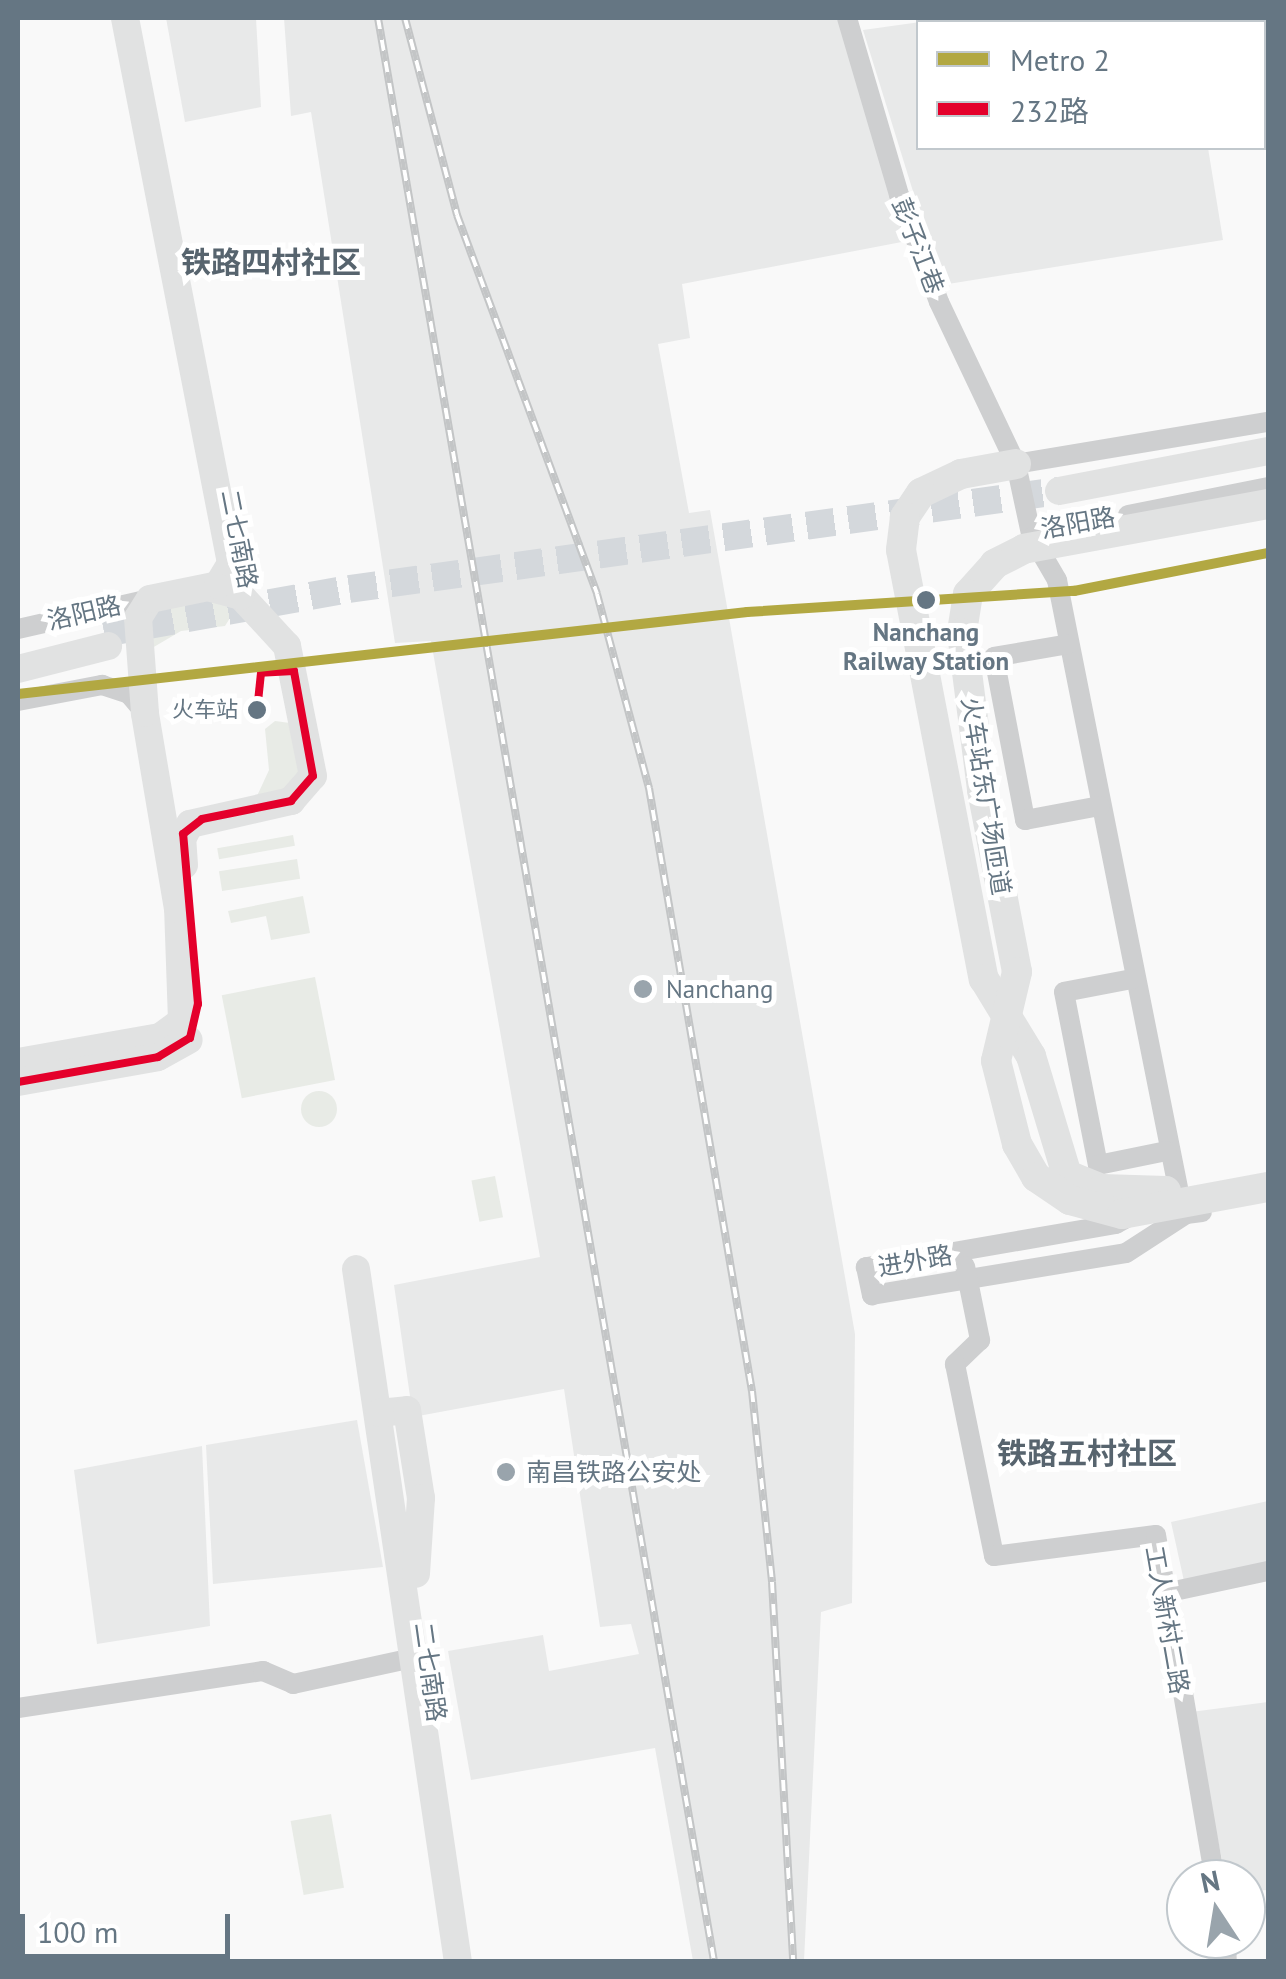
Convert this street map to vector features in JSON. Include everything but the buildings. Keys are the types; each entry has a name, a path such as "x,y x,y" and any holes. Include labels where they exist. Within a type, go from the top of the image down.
{"highway":[{"name":"火车站东广场匝道","path":"1016,464 961,474 921,493 905,517 902,550 984,978 1031,1056 1066,1175 1102,1189 1180,1202"},
{"name":"火车站东广场匝道","path":"1268,504 1024,549 995,564 968,594 962,633 970,711 1017,972 996,1062 1017,1144 1036,1177 1070,1200 1122,1214 1268,1187"}],"main road":[{"name":"二七南路","path":"124,18 231,549 228,575 212,588 150,599"},
{"name":"二七南路","path":"142,18 251,604 290,654 313,776 290,801 186,828 182,846 197,1017 183,1047 156,1048"},
{"name":"洛阳路","path":"1268,451 1061,497 1268,465"},
{"path":"212,588 232,590 251,604"},
{"path":"18,1082 156,1048 182,1021 184,980 145,713 138,618 150,599"},
{"name":"洛阳路","path":"18,656 106,629"},
{"name":"洛阳路","path":"18,668 106,629"},
{"path":"18,1062 156,1048"},
{"name":"二七南路","path":"356,1268 417,1657 458,1962"},
{"name":"二七南路","path":"380,1413 407,1410 421,1498 415,1569 474,1962"}],"street":[{"name":"彭子江巷","path":"848,18 898,196 939,302 1016,464"},
{"path":"1016,464 1268,422"},
{"name":"洛阳路","path":"1016,464 1031,534 1268,487"},
{"path":"1031,534 1056,580 1132,979 1180,1202"},
{"name":"洛阳路","path":"18,629 106,629 150,599"},
{"path":"102,685 130,660 124,619 106,629"},
{"path":"1069,644 994,658 1021,802 1025,820 1100,806"},
{"path":"18,702 102,685 130,694 145,713"},
{"path":"1132,979 1064,992 1098,1164 1167,1151"},
{"name":"进外路","path":"1268,1174 1180,1202 1116,1224 866,1267 872,1296 1126,1253 1180,1202 1268,1200"},
{"name":"工人新村二路","path":"962,1252 980,1340 955,1364 994,1556 1156,1535 1211,1859"},
{"path":"1165,1593 1268,1571"},
{"path":"18,1708 263,1672 293,1684 417,1657"}],"shaded area":[{"path":"166,18 256,18 261,107 185,122"},
{"path":"284,18 840,18 907,241 682,284 690,338 658,344 689,513 710,510 855,1334 852,1603 821,1612 804,1961 693,1961 655,1748 471,1780 448,1651 543,1635 549,1671 639,1654 631,1624 600,1627 564,1389 413,1417 394,1285 540,1257 431,641 395,643 311,112 291,116"},
{"path":"949,18 1000,20 934,20"},
{"path":"916,22 916,150 1208,150 1223,240 942,285 863,30"},
{"path":"218,596 237,607 225,626 181,631 147,651 154,611"},
{"path":"275,721 290,723 300,770 290,789 257,796 269,770 265,729"},
{"path":"293,835 295,846 219,859 217,848"},
{"path":"297,859 300,879 222,891 219,871"},
{"path":"303,896 310,933 271,940 266,916 231,923 228,911"},
{"path":"315,977 335,1080 242,1098 222,995"},
{"path":"319,1091 332,1096 337,1109 332,1122 319,1127 306,1122 301,1109 306,1096"},
{"path":"495,1176 503,1217 479,1222 471,1181"},
{"path":"357,1420 383,1567 213,1584 206,1445"},
{"path":"202,1446 210,1626 97,1644 74,1470"},
{"path":"1268,1501 1268,1564 1184,1581 1171,1522"},
{"path":"1268,1702 1268,1890 1266,1859 1222,1859 1191,1712"},
{"path":"331,1814 344,1888 304,1895 291,1821"}],"tunnel":[{"path":"104,633 349,589 1059,491"}],"railway":[{"path":"378,18 714,1962"},
{"path":"405,18 457,215 597,594 649,788 752,1391 772,1582 793,1962"}],"metro line":[{"name":"2","path":"18,694 747,612 1074,591 1268,553"}],"transit line":[{"name":"232路","path":"18,1082 158,1057 190,1038 198,1004 183,834 202,819 291,801 313,776 294,671 261,673 257,710"}],"place":[{"name":"Nanchang Railway Station","path":"926,600"},
{"name":"火车站","path":"257,710"},
{"name":"Nanchang","path":"643,989"},
{"name":"南昌铁路公安处","path":"506,1472"}],"district":[{"name":"铁路四村社区","path":"271,262"},
{"name":"铁路五村社区","path":"1087,1453"}]}
